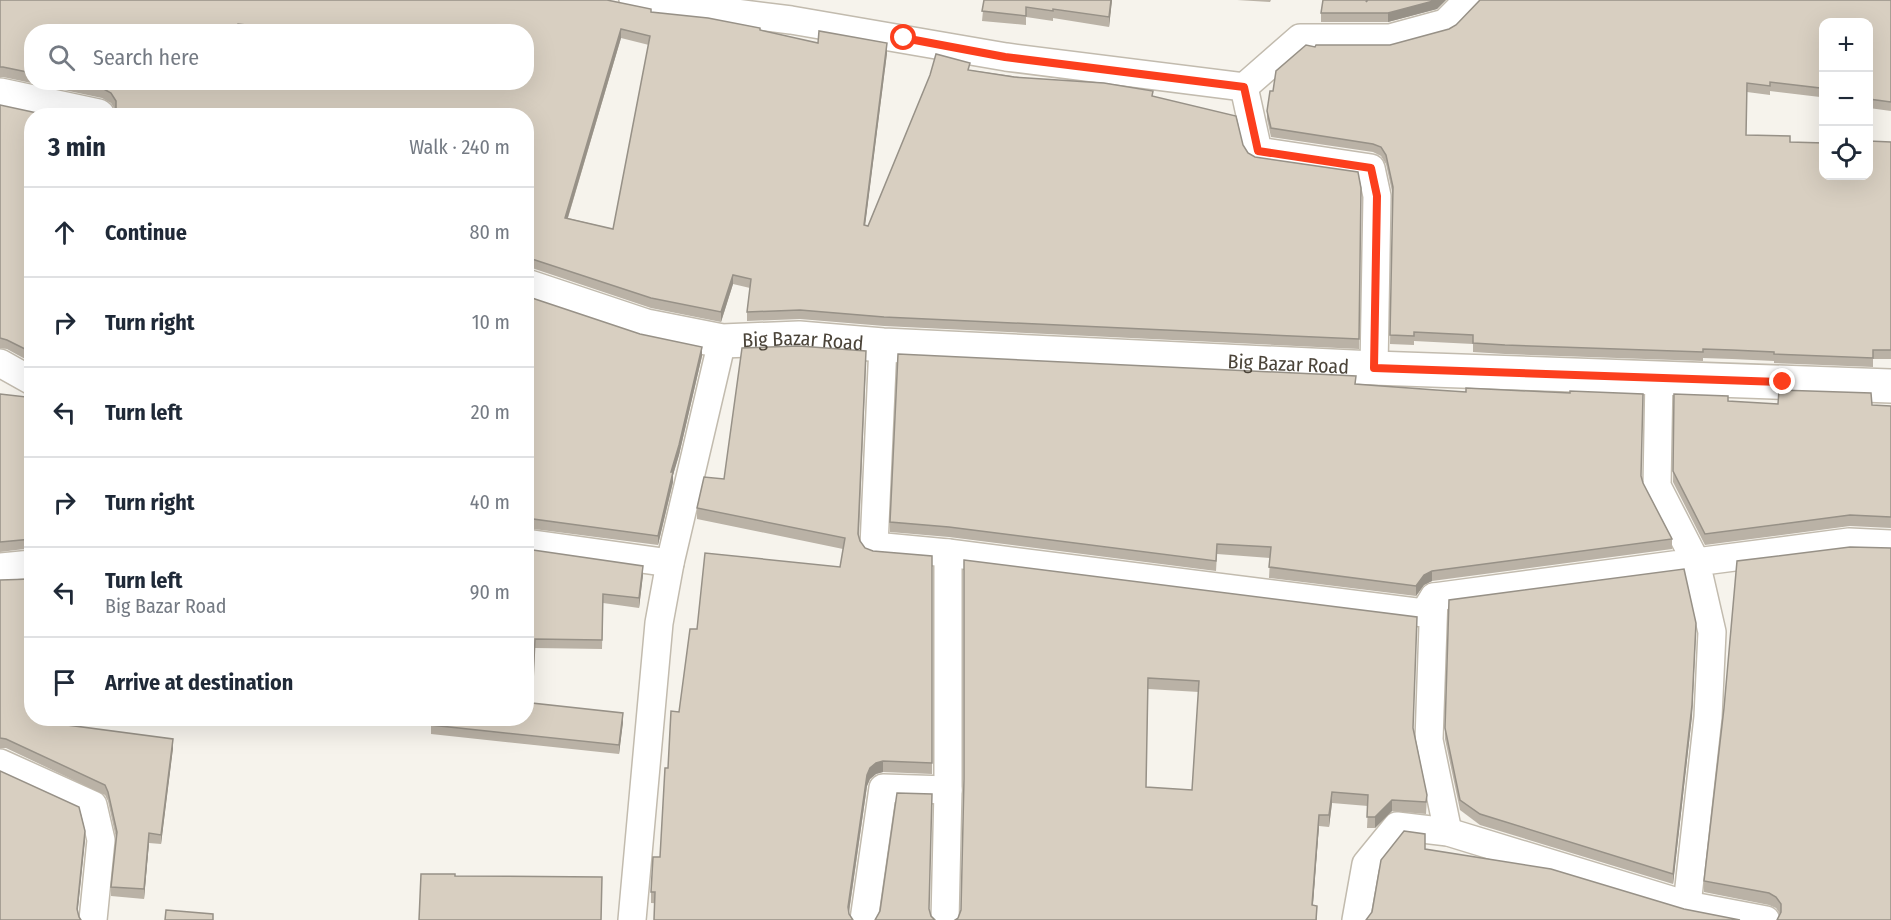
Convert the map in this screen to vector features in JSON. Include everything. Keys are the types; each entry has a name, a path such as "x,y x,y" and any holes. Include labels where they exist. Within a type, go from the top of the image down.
{"street":[{"path":"633,0 791,20 1005,57 1244,87 1300,38 1390,38 1445,22 1468,0"},
{"path":"1244,87 1258,151 1371,168 1377,196 1374,368"},
{"path":"0,95 61,108"},
{"name":"Big Bazar Road","path":"534,289 646,326 722,341 799,338 883,345 1374,368 1891,386"},
{"path":"632,920 659,623 670,563 722,341"},
{"path":"883,345 874,546 948,553 1424,613 1434,597"},
{"path":"0,363 24,376"},
{"path":"1659,377 1657,486 1696,562 1712,632 1708,717 1687,905"},
{"path":"1434,597 1849,542 1891,544"},
{"path":"534,544 670,563"},
{"path":"945,920 948,790 948,553"},
{"path":"0,567 24,565"},
{"path":"1434,597 1429,740 1448,832"},
{"path":"0,763 93,805 102,840 93,920"},
{"path":"864,920 883,788 948,790"},
{"path":"1356,920 1366,864 1397,826 1448,832 1687,905 1766,920"}],"building":[{"path":"0,0 607,0 651,9 651,12 708,18 760,28 760,30 818,43 819,31 887,43 864,225 868,226 930,75 936,54 970,63 968,70 1014,77 1104,83 1153,91 1152,96 1236,116 1243,145 1248,153 1255,157 1358,172 1361,188 1359,339 884,317 800,310 747,312 751,279 733,275 721,312 651,298 534,260 534,108 116,108 116,101 111,93 106,90 534,90 534,24 24,24 24,71 0,67","holes":["621,29 650,36 613,229 565,218"]},
{"path":"984,0 1111,0 1109,17 1026,7 1026,16 982,11"},
{"path":"1323,0 1367,0 1366,2 1368,0 1437,0 1388,13 1321,13"},
{"path":"1480,0 1891,0 1891,102 1873,100 1873,18 1819,18 1819,88 1770,82 1770,86 1747,83 1746,135 1790,136 1790,142 1819,143 1819,180 1873,180 1873,141 1891,142 1891,350 1873,350 1873,358 1732,350 1703,349 1703,352 1505,345 1473,343 1473,335 1414,332 1414,336 1390,335 1393,187 1386,155 1381,147 1373,144 1271,128 1267,111 1270,91 1273,91 1276,71 1306,45 1315,47 1316,45 1390,45 1456,25"},
{"path":"0,105 24,110 24,348 0,338"},
{"path":"534,299 640,334 702,347 671,472 673,472 658,536 534,519"},
{"path":"799,346 866,351 858,534 860,541 865,548 873,551 932,556 932,763 883,761 870,768 867,775 848,907 853,920 654,920 655,892 651,892 653,857 660,857 671,711 679,712 690,629 697,629 705,553 840,567 845,538 697,508 704,477 724,479 742,348"},
{"path":"898,354 1356,376 1355,384 1466,392 1466,388 1643,394 1641,476 1672,539 1432,571 1424,575 1416,586 1269,567 1271,547 1217,544 1216,561 949,527 890,522"},
{"path":"1779,390 1871,393 1872,405 1891,406 1891,517 1850,515 1705,534 1673,471 1674,394 1728,396 1728,401 1778,404"},
{"path":"0,394 24,397 24,540 0,542"},
{"path":"1850,547 1891,548 1891,920 1777,920 1781,912 1781,904 1769,893 1704,881 1724,708 1737,561"},
{"path":"534,550 643,566 639,598 603,594 602,640 535,639 534,660"},
{"path":"964,560 1417,617 1413,728 1427,795 1426,802 1392,800 1375,817 1367,817 1368,795 1332,792 1329,815 1319,815 1312,905 1317,906 1316,920 955,920 961,910 964,779","holes":["1148,678 1199,681 1192,790 1146,787"]},
{"path":"1684,569 1696,623 1692,705 1673,874 1480,814 1460,800 1445,728 1449,600"},
{"path":"24,579 24,726 75,726 173,739 161,835 149,833 144,889 111,887 117,832 105,785 0,738 0,580"},
{"path":"534,703 623,713 619,745 440,726 534,726"},
{"path":"0,771 79,807 85,831 77,909 81,920 0,920"},
{"path":"897,793 932,794 929,909 935,920 875,920 880,911"},
{"path":"1404,831 1425,834 1425,849 1551,869 1684,909 1740,920 1366,920 1372,912 1381,860"},
{"path":"421,874 602,877 601,920 419,920"},
{"path":"166,910 213,914 213,920 165,920"}],"route":[{"path":"904,38 1005,57 1244,87 1258,151 1371,168 1377,196 1374,368 1783,382"}]}
